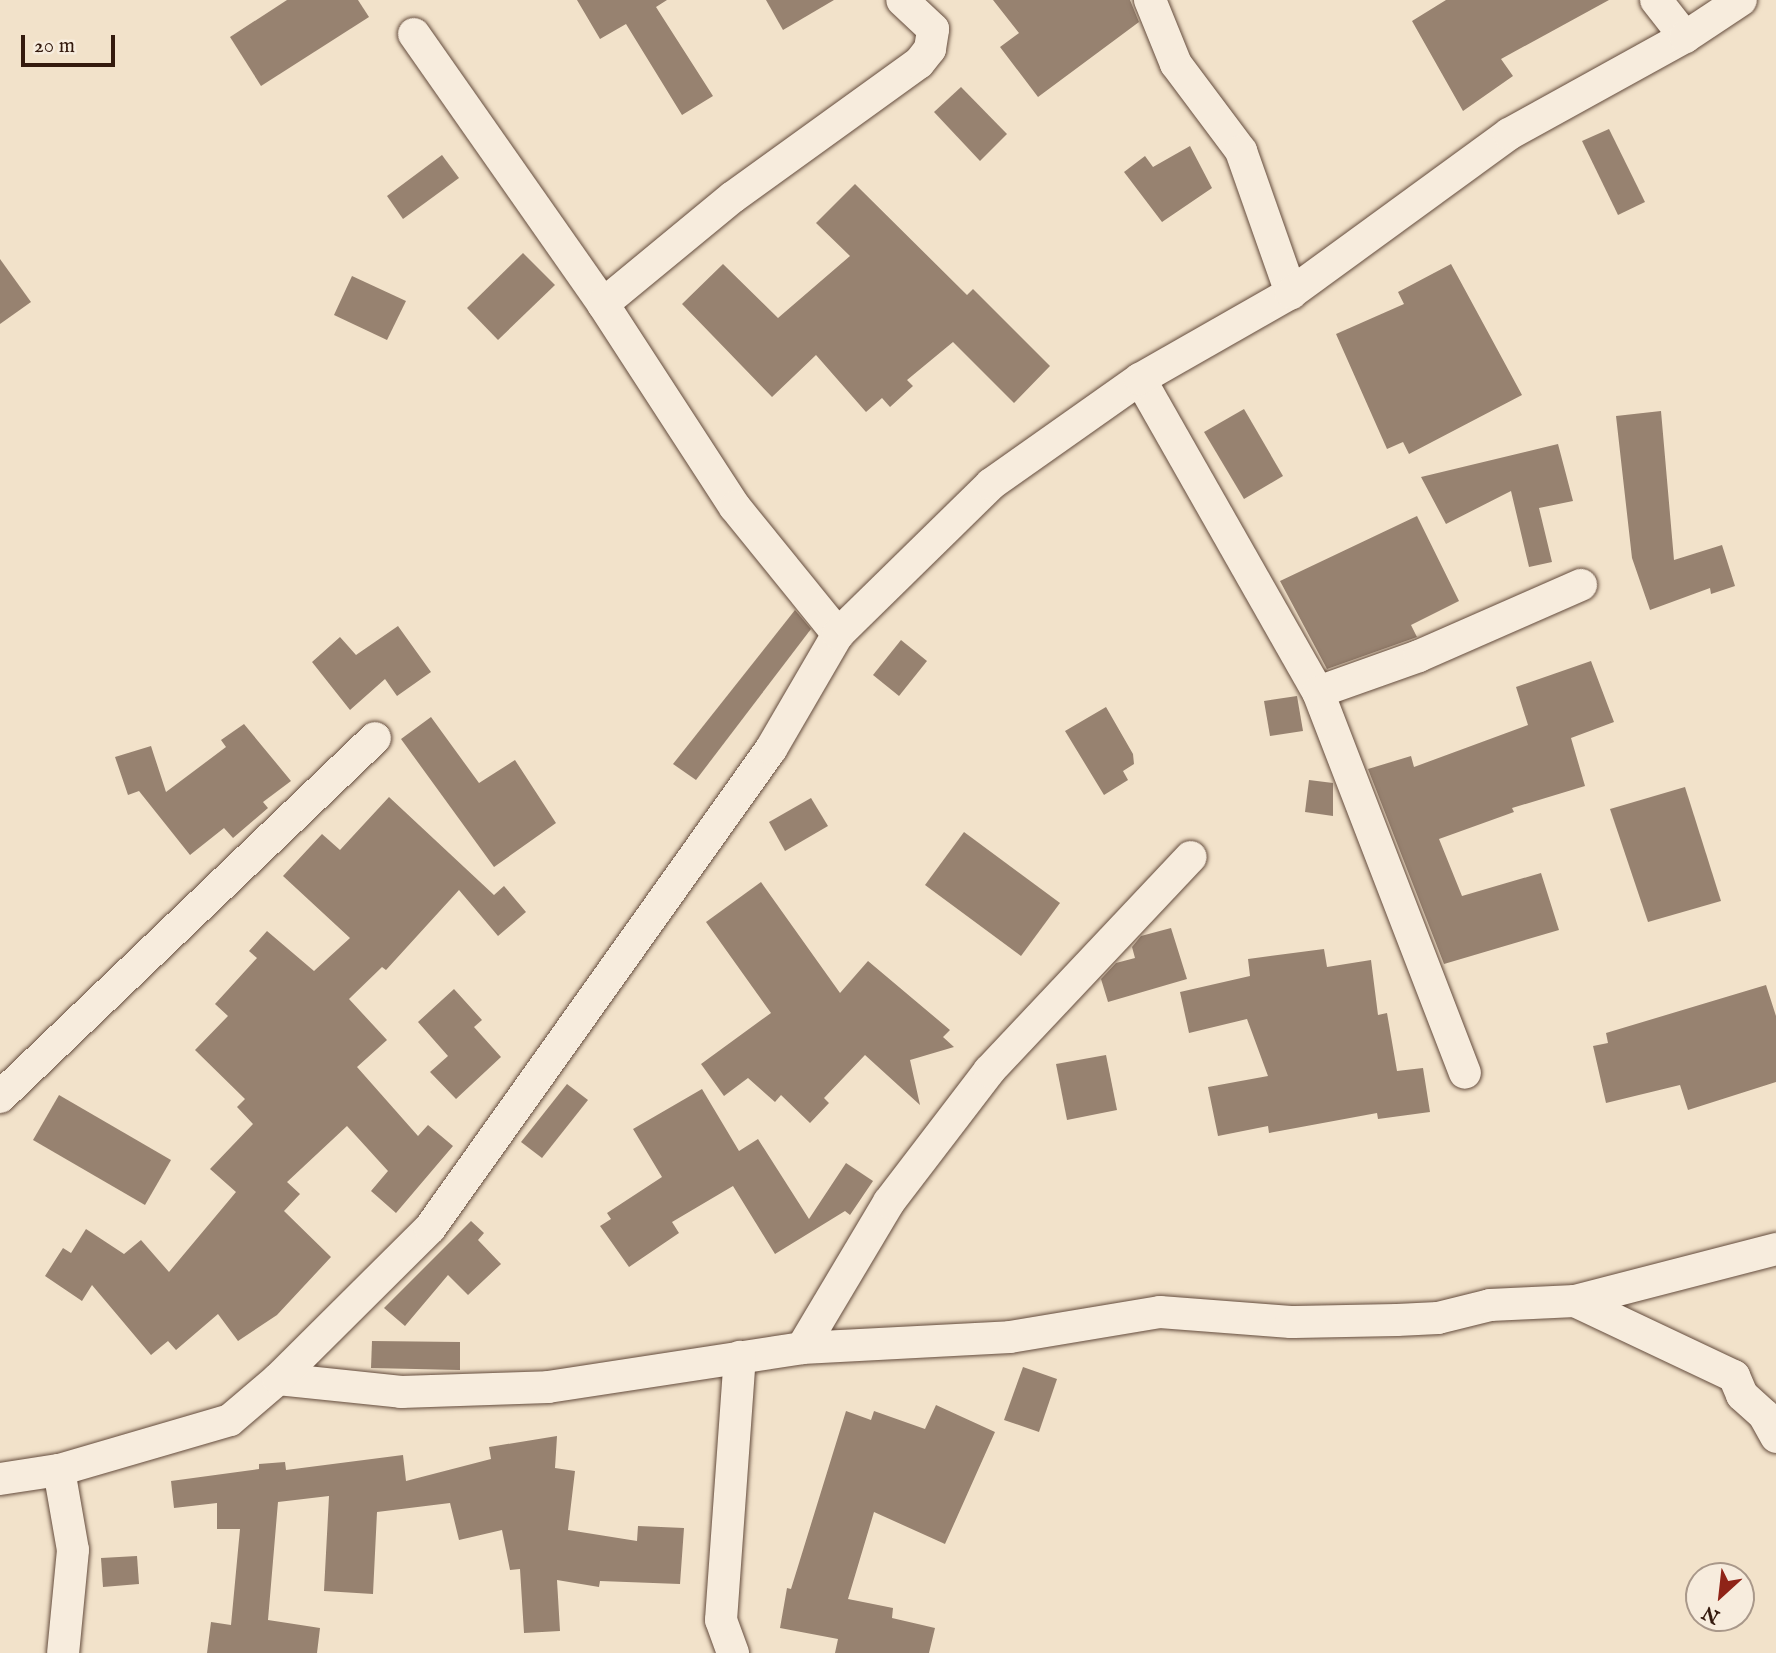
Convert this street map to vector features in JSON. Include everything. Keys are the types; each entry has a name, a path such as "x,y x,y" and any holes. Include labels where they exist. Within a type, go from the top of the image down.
{"street":[{"path":"603,304 733,197 919,62 930,49 933,29 902,0"},
{"path":"1150,0 1176,64 1241,151 1291,293"},
{"path":"1656,0 1685,37"},
{"path":"0,1479 59,1470 230,1420 278,1379 430,1228 771,749 838,634 991,484 1140,379 1291,293 1509,134 1685,37 1741,0"},
{"path":"414,34 603,304 735,507 838,634"},
{"path":"1140,379 1318,692 1465,1073"},
{"path":"1318,692 1419,656 1581,585"},
{"path":"0,1097 374,738"},
{"path":"802,1348 883,1211 989,1071 1191,857"},
{"path":"278,1379 401,1392 548,1387 802,1348 1010,1337 1160,1312 1291,1322 1438,1318 1490,1305 1575,1301 1776,1249"},
{"path":"1575,1301 1734,1376 1742,1395 1764,1415 1776,1437"},
{"path":"733,1653 721,1620 740,1357"},
{"path":"59,1470 73,1550 63,1653"}],"building":[{"path":"287,0 358,0 369,17 261,86 230,37"},
{"path":"577,0 667,0 656,7 713,96 682,115 626,24 600,39"},
{"path":"766,0 834,0 783,30"},
{"path":"993,0 1130,0 1139,22 1038,97 1000,47 1019,33"},
{"path":"1446,0 1609,0 1501,59 1513,76 1463,111 1412,21"},
{"path":"961,87 1007,134 980,161 934,112"},
{"path":"1609,129 1645,202 1618,215 1582,141"},
{"path":"1190,146 1212,188 1162,222 1124,172 1145,156 1153,167"},
{"path":"442,155 459,178 403,219 387,196"},
{"path":"855,184 967,295 973,289 1050,366 1014,403 953,342 907,380 913,386 890,407 882,398 866,412 816,355 772,397 682,304 723,264 778,318 850,256 816,223"},
{"path":"523,253 555,285 498,340 467,308"},
{"path":"0,259 31,302 0,324"},
{"path":"1451,264 1522,395 1409,454 1403,442 1387,449 1336,334 1404,304 1398,292"},
{"path":"352,276 406,301 387,340 334,315"},
{"path":"1244,409 1283,476 1244,499 1204,432"},
{"path":"1661,411 1674,560 1722,545 1735,586 1711,594 1710,588 1650,610 1632,558 1616,416"},
{"path":"1558,444 1573,501 1539,508 1552,562 1529,567 1511,491 1446,524 1421,477"},
{"path":"1417,516 1459,601 1411,625 1417,637 1327,669 1280,581"},
{"path":"795,610 811,629 696,780 673,764"},
{"path":"398,626 431,672 397,696 385,679 350,710 312,662 340,637 356,655"},
{"path":"901,640 927,661 899,696 873,675"},
{"path":"1591,661 1614,722 1571,738 1585,786 1512,808 1514,812 1439,839 1462,896 1541,873 1559,930 1444,964 1368,769 1411,756 1414,767 1528,725 1516,687"},
{"path":"1297,696 1303,731 1270,736 1264,701"},
{"path":"1106,707 1133,754 1134,764 1123,771 1128,780 1104,795 1065,731"},
{"path":"431,717 479,783 515,760 556,823 494,867 401,739"},
{"path":"244,724 291,781 263,802 268,808 233,838 224,828 190,855 139,791 128,795 115,757 151,746 166,792 226,747 221,740"},
{"path":"1309,780 1333,783 1333,816 1305,812"},
{"path":"1685,787 1721,901 1648,922 1610,809"},
{"path":"389,797 494,895 504,886 526,912 498,936 459,890 386,970 382,967 349,999 387,1040 357,1067 418,1136 428,1125 453,1146 396,1213 371,1191 388,1171 347,1126 287,1182 300,1194 284,1211 331,1257 277,1315 238,1341 218,1314 176,1350 168,1341 151,1355 92,1285 82,1301 45,1276 63,1248 71,1253 86,1229 124,1254 141,1240 169,1272 236,1192 210,1169 253,1124 237,1107 245,1099 195,1050 228,1016 215,1004 257,958 249,951 267,931 314,971 350,938 283,876 322,834 340,850"},
{"path":"811,798 828,826 785,851 769,822"},
{"path":"964,832 1060,903 1021,956 925,885"},
{"path":"761,882 840,993 868,961 950,1030 943,1037 954,1047 910,1060 920,1105 865,1055 824,1098 829,1103 810,1123 781,1095 775,1102 748,1078 724,1096 701,1064 771,1013 706,922"},
{"path":"1171,928 1187,979 1108,1002 1101,979 1116,963 1135,958 1132,947 1141,936"},
{"path":"1324,949 1327,967 1371,960 1378,1015 1387,1013 1397,1071 1423,1068 1430,1112 1378,1119 1377,1113 1269,1133 1268,1126 1218,1136 1208,1087 1268,1076 1247,1019 1189,1033 1180,992 1250,976 1248,959"},
{"path":"1766,985 1776,1016 1776,1082 1688,1110 1680,1085 1606,1103 1593,1046 1608,1043 1606,1033"},
{"path":"454,989 482,1020 474,1027 501,1057 456,1099 430,1072 448,1056 418,1022"},
{"path":"1106,1055 1117,1110 1067,1120 1056,1064"},
{"path":"567,1084 588,1100 542,1158 521,1142"},
{"path":"702,1089 739,1151 758,1139 809,1219 846,1163 873,1181 850,1215 845,1211 775,1254 733,1186 672,1222 679,1233 629,1267 600,1226 611,1219 607,1213 662,1177 633,1129"},
{"path":"59,1095 171,1160 145,1205 33,1140"},
{"path":"471,1221 484,1233 478,1240 501,1264 468,1295 448,1275 405,1326 384,1308"},
{"path":"372,1341 460,1342 460,1370 371,1368"},
{"path":"1023,1367 1057,1379 1039,1432 1004,1420"},
{"path":"936,1405 995,1432 945,1544 874,1512 848,1599 893,1608 892,1618 935,1628 929,1653 835,1653 838,1639 780,1628 787,1588 791,1589 846,1411 871,1420 874,1411 925,1429"},
{"path":"557,1436 555,1468 575,1471 568,1530 637,1541 638,1526 684,1528 680,1584 600,1581 599,1587 557,1580 560,1631 524,1633 520,1569 510,1570 502,1530 459,1540 450,1503 377,1512 373,1594 324,1591 329,1496 278,1502 268,1620 320,1628 317,1653 207,1653 211,1622 231,1625 240,1529 217,1529 217,1503 174,1508 171,1481 259,1469 259,1464 285,1462 286,1470 403,1455 406,1481 491,1459 489,1447"},
{"path":"137,1556 139,1584 103,1587 101,1558"}]}
